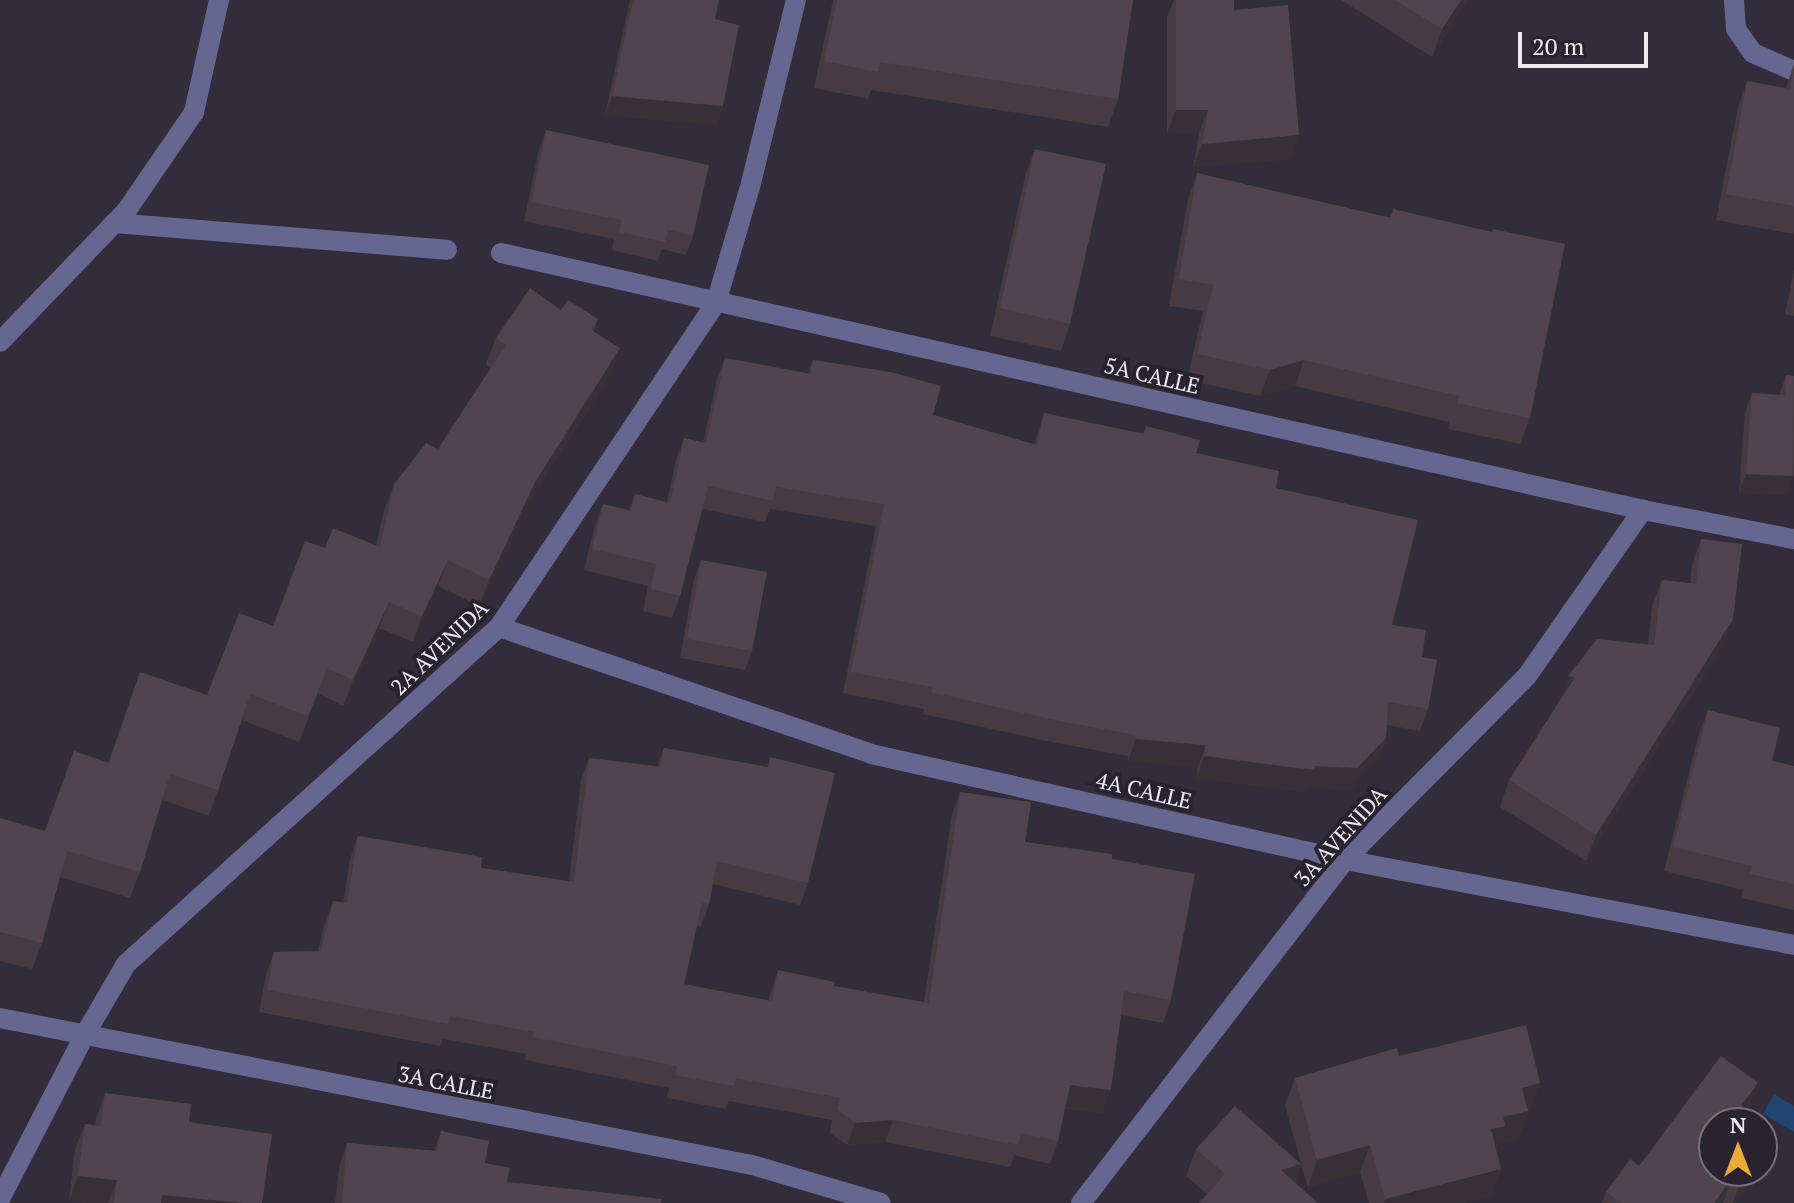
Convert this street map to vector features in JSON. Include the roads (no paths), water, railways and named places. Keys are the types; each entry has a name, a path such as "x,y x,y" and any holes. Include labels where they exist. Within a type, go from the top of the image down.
{"street":[{"path":"0,342 127,210 194,112 219,0"},
{"name":"2A AVENIDA","path":"0,1199 84,1036 126,964 499,627 716,303 751,183 796,0"},
{"path":"1734,0 1736,29 1753,53 1794,71"},
{"path":"114,223 447,250"},
{"name":"5A CALLE","path":"501,253 1643,510 1794,539"},
{"name":"3A AVENIDA","path":"1081,1203 1345,860 1527,676 1643,510"},
{"name":"4A CALLE","path":"499,627 871,754 1345,860 1794,945"},
{"name":"3A CALLE","path":"0,1018 752,1165 881,1203"}],"water":[{"path":"1774,1094 1794,1106 1794,1132 1778,1123 1778,1107 1767,1107"}]}
